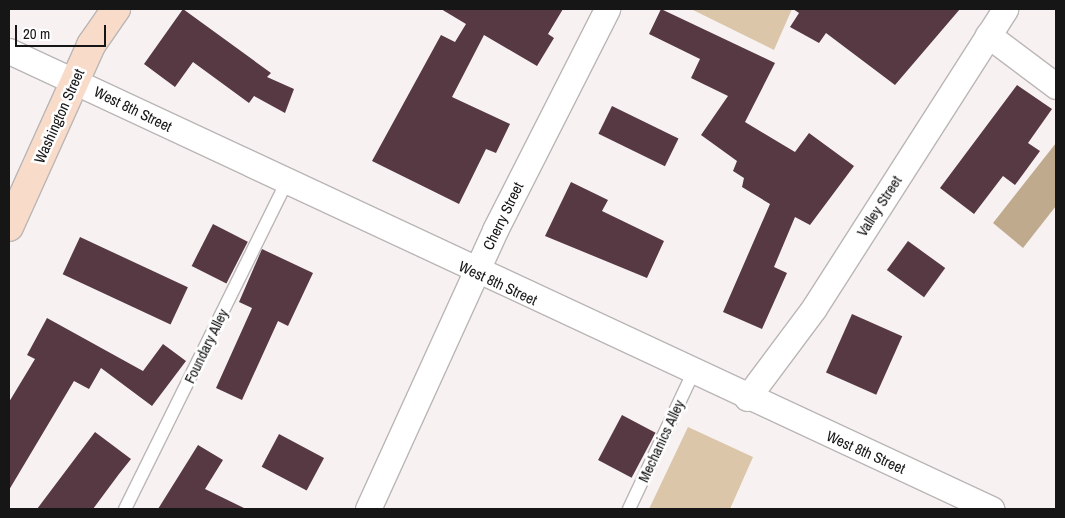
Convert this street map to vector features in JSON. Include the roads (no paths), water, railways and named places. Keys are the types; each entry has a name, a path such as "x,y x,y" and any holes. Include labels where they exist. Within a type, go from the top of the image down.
{"main road":[{"name":"Washington Street","path":"9,227 91,45 116,9"}],"street":[{"name":"Cherry Street","path":"368,509 476,272 607,9"},
{"name":"Valley Street","path":"747,398 814,308 1005,9"},
{"path":"988,35 1056,86"},
{"name":"West 8th Street","path":"9,50 476,272 991,509"}],"lane":[{"name":"Foundary Alley","path":"125,509 286,183"},
{"name":"Mechanics Alley","path":"629,509 693,373"}]}
